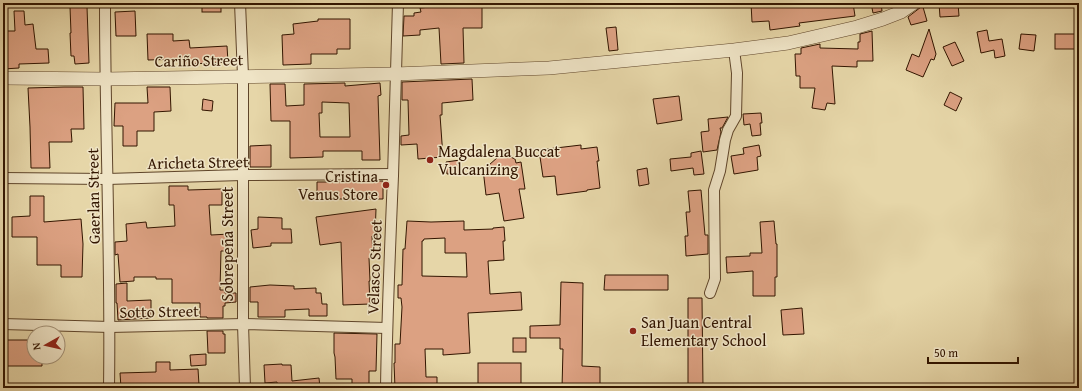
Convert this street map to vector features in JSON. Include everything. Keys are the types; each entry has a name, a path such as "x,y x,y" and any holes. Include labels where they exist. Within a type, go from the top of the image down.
{"street":[{"name":"Gaerlan Street","path":"105,3 110,327 109,388"},
{"name":"Sobrepeña Street","path":"240,3 243,76 242,175 245,388"},
{"name":"Velasco Street","path":"386,388 398,3"},
{"name":"Cariño Street","path":"3,78 105,79 395,74 550,68 734,50 788,43 857,27 883,19 901,12 914,3"},
{"path":"710,293 715,279 714,190 720,170 725,140 728,130 736,116 738,73 734,50"},
{"name":"Aricheta Street","path":"3,178 107,179 242,175 393,174"},
{"name":"Sotto Street","path":"3,324 110,327 243,324 387,328"}],"building":[{"path":"202,3 221,3 221,12 202,12"},
{"path":"431,3 482,3 482,28 463,28 464,63 441,64 439,28 420,30 420,35 403,36 404,16 414,16 414,13 421,12 420,8 431,7"},
{"path":"751,3 785,3 785,5 801,3 853,3 855,16 799,23 800,26 770,30 769,21 752,22"},
{"path":"871,3 881,3 882,11 873,13"},
{"path":"939,3 958,3 959,16 940,17"},
{"path":"70,7 87,7 89,63 75,64 74,56 71,56"},
{"path":"923,7 927,21 911,25 908,17"},
{"path":"14,11 24,11 25,25 33,24 36,49 48,49 49,63 19,64 19,68 3,69 3,44 7,44 7,31 15,31"},
{"path":"135,11 136,36 116,36 115,12"},
{"path":"318,19 350,19 350,49 337,49 337,54 311,54 311,64 283,65 282,35 294,34 293,24 318,21"},
{"path":"616,27 618,50 609,51 606,28"},
{"path":"929,29 936,54 934,60 931,59 923,77 906,70 912,54 919,57"},
{"path":"987,30 989,41 1002,39 1005,56 995,58 994,50 981,53 977,32"},
{"path":"872,31 873,61 857,61 857,67 832,66 835,104 827,103 825,110 812,108 815,88 800,88 800,76 796,76 795,54 801,54 801,48 820,44 820,48 858,49 860,34"},
{"path":"147,34 173,34 173,41 189,40 190,48 227,46 228,62 181,66 181,59 148,60"},
{"path":"1021,34 1036,35 1034,51 1019,49"},
{"path":"1055,34 1079,34 1079,49 1055,49"},
{"path":"955,42 964,61 952,66 943,47"},
{"path":"472,79 473,100 442,103 442,115 440,115 443,157 418,159 417,144 401,145 401,136 409,135 408,100 402,100 402,82"},
{"path":"345,83 345,86 380,83 381,95 378,96 380,160 362,160 362,151 323,151 323,157 290,158 290,121 271,121 270,84 285,84 286,106 304,105 304,84","holes":["322,102 349,103 350,137 320,137 319,113 322,113"]},
{"path":"83,87 84,129 71,129 72,142 49,142 50,168 31,168 28,88"},
{"path":"147,87 170,87 171,111 154,112 154,131 137,131 137,146 123,146 123,126 114,126 115,103 148,103"},
{"path":"950,92 962,98 956,111 944,105"},
{"path":"679,96 682,120 657,124 653,99"},
{"path":"203,99 213,101 212,111 202,110"},
{"path":"761,113 761,135 752,136 750,124 744,125 743,114"},
{"path":"728,117 722,128 720,128 721,132 717,150 703,152 701,132 709,131 708,119"},
{"path":"271,145 271,167 250,167 250,146"},
{"path":"581,145 581,149 597,147 600,188 557,195 555,176 543,177 539,150"},
{"path":"759,145 761,156 757,157 758,170 734,174 731,156 744,154 743,148"},
{"path":"701,151 704,174 694,175 693,168 671,171 670,159 691,157 691,153"},
{"path":"506,155 515,159 516,163 521,162 525,189 519,189 524,218 504,221 499,193 486,195 483,169 490,168 489,165 498,157"},
{"path":"460,160 461,173 447,174 446,162"},
{"path":"647,168 649,184 639,186 637,170"},
{"path":"383,181 383,199 317,199 317,182"},
{"path":"169,186 188,186 188,190 222,189 222,205 209,205 211,235 230,234 231,251 221,251 220,290 225,290 225,293 236,293 236,302 225,303 225,306 223,306 223,318 200,317 200,303 172,303 172,279 134,277 134,281 120,282 118,254 115,255 115,242 127,241 126,224 146,222 147,228 175,226 174,205 169,205"},
{"path":"701,190 705,235 708,235 708,254 686,256 685,236 688,236 686,212 690,212 688,191"},
{"path":"30,196 44,196 44,222 81,219 83,244 82,277 61,277 61,265 37,265 37,237 12,237 12,217 30,216"},
{"path":"376,209 375,236 372,236 373,257 369,258 370,304 343,305 341,242 320,245 316,217"},
{"path":"258,217 282,218 282,229 291,229 292,243 271,243 271,246 253,248 251,230 258,229"},
{"path":"407,221 464,221 464,230 504,227 504,260 488,261 490,294 521,292 522,310 468,313 470,353 443,355 443,349 425,349 426,377 437,377 437,388 395,388 395,344 400,344 402,307 401,298 398,298 398,285 402,285 403,249 405,249","holes":["445,238 445,253 466,253 467,277 422,276 422,241 424,239"]},
{"path":"774,221 777,244 777,277 775,277 775,296 753,296 753,271 727,273 726,257 750,256 750,253 762,253 760,222"},
{"path":"605,275 668,275 668,290 604,290"},
{"path":"561,282 583,283 582,366 600,367 600,388 562,388 563,349 560,349 560,338 530,338 530,326 560,325"},
{"path":"127,283 127,301 151,300 151,318 118,320 116,284"},
{"path":"270,285 294,286 294,289 316,288 316,293 321,293 322,304 327,304 327,316 309,316 309,309 285,310 285,317 258,317 258,302 250,302 250,287"},
{"path":"688,298 702,298 703,388 688,388"},
{"path":"802,308 804,334 783,335 781,310"},
{"path":"207,331 223,331 223,334 225,334 225,353 208,353"},
{"path":"334,333 377,334 376,371 369,371 369,388 352,388 352,379 336,379"},
{"path":"513,338 526,338 526,352 513,352"},
{"path":"5,340 26,340 26,365 42,365 42,366 3,366"},
{"path":"206,354 206,365 191,366 190,355"},
{"path":"156,362 170,362 170,370 198,369 199,385 171,386 171,388 121,388 120,373 156,372"},
{"path":"478,363 521,363 521,388 478,388"},
{"path":"264,365 291,365 292,381 319,378 320,388 278,388 277,382 265,383"}],"place":[{"name":"Magdalena Buccat Vulcanizing","path":"430,160"},
{"name":"Cristina Venus Store","path":"386,185"},
{"name":"San Juan Central Elementary School","path":"633,331"}]}
